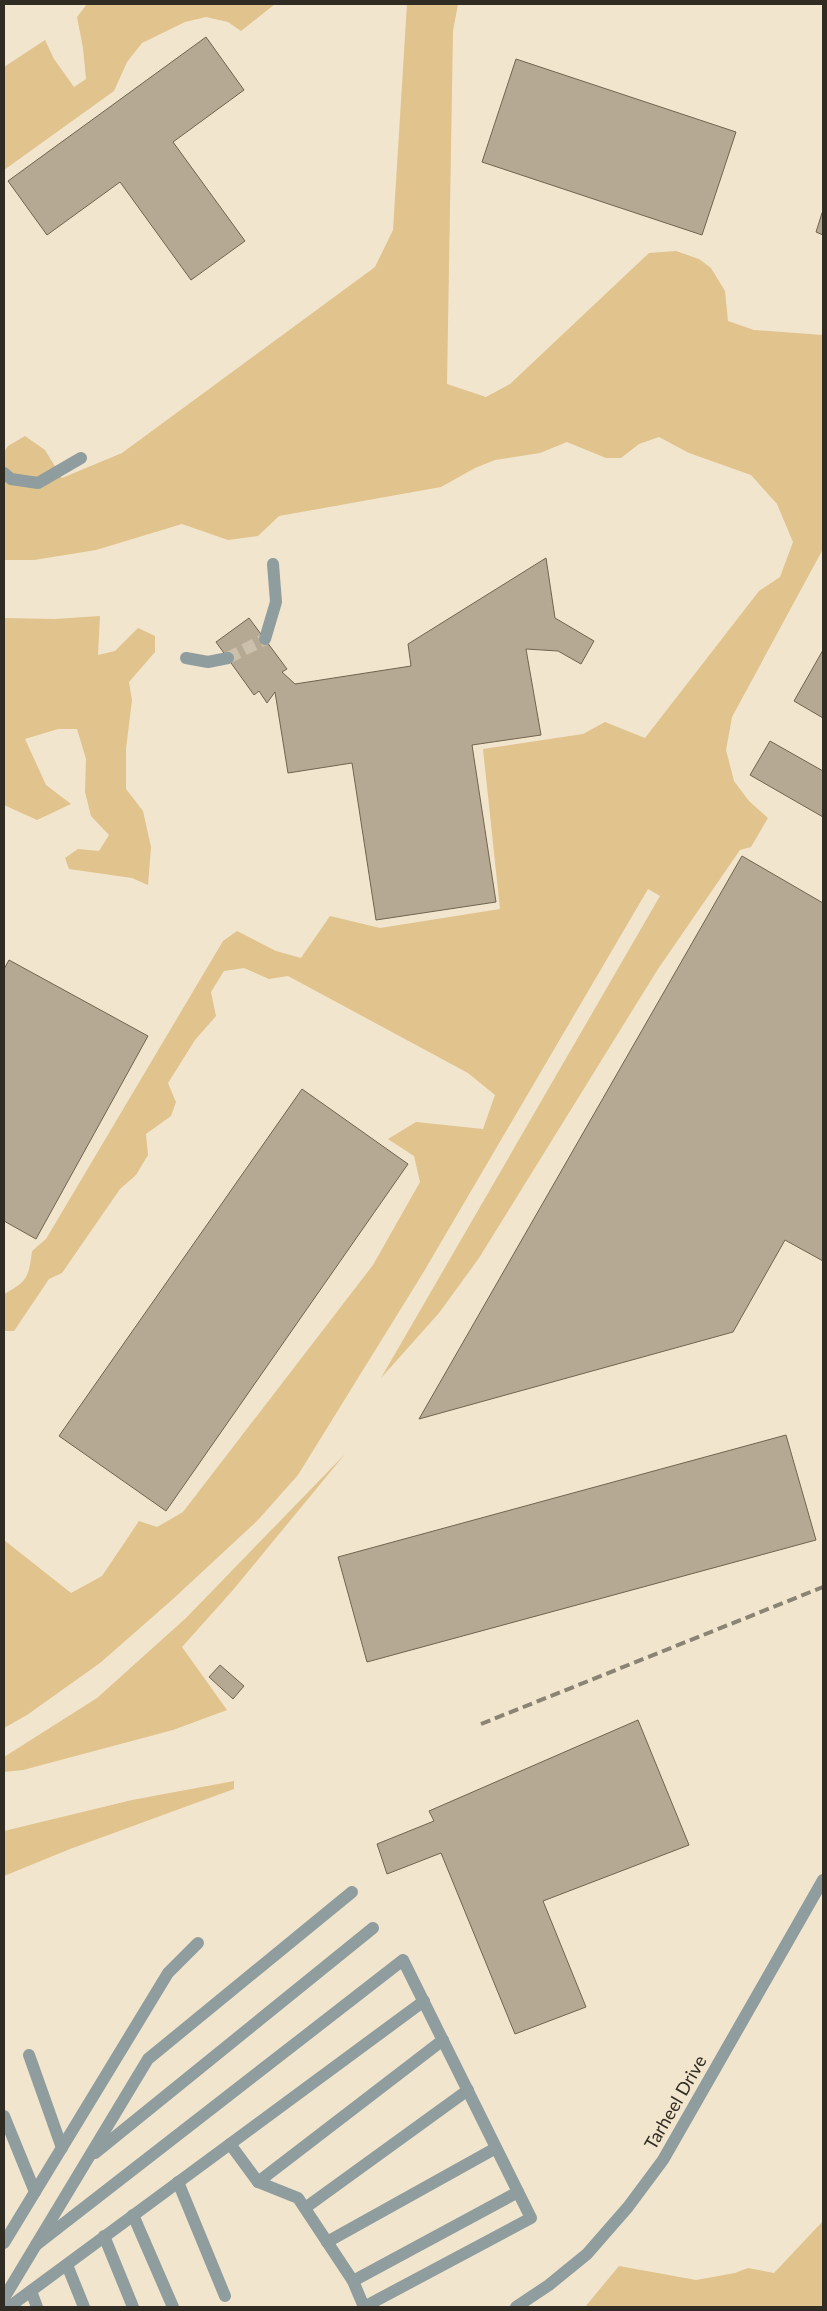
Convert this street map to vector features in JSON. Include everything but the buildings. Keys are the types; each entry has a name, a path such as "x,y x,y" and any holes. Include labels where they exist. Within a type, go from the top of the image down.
{"street":[{"path":"4,473 11,479 38,483 81,458"},
{"path":"265,640 276,602 274,564"},
{"path":"186,658 208,662 228,658"},
{"name":"Tarheel Drive","path":"516,2307 587,2254 628,2207 663,2160 823,1880"},
{"path":"4,2298 148,2059 352,1892"},
{"path":"88,2159 373,1928"},
{"path":"7,2238 168,1972 198,1943"},
{"path":"36,2245 403,1960 531,2218 364,2307 354,2281 298,2198 258,2182 230,2144"},
{"path":"9,2307 424,2001"},
{"path":"258,2182 443,2040"},
{"path":"29,2055 62,2148"},
{"path":"305,2208 468,2090"},
{"path":"4,2116 35,2192"},
{"path":"327,2242 496,2148"},
{"path":"178,2182 225,2296"},
{"path":"354,2281 518,2192"},
{"path":"133,2215 173,2307"},
{"path":"4,2219 7,2238"},
{"path":"104,2236 133,2307"},
{"path":"67,2265 84,2307"},
{"path":"31,2291 37,2307"}],"shaded area":[{"path":"87,4 275,4 241,31 228,22 206,17 185,22 142,43 127,62 114,91 4,170 4,67 45,40 54,59 74,87 86,79 77,17"},
{"path":"407,4 458,4 453,31 447,384 486,397 510,384 649,253 676,251 699,259 711,268 725,291 728,321 754,330 823,335 823,549 732,717 726,750 734,781 749,801 768,818 751,847 740,850 658,969 479,1258 439,1313 381,1378 660,896 648,889 423,1273 298,1475 257,1521 173,1599 100,1663 27,1715 4,1728 4,1540 71,1593 102,1576 139,1521 157,1527 183,1512 373,1265 420,1182 414,1156 388,1139 416,1122 483,1129 495,1095 468,1073 288,976 269,979 244,968 224,971 211,992 216,1016 195,1040 168,1083 176,1102 171,1116 146,1134 148,1155 136,1175 120,1189 62,1273 49,1279 14,1331 4,1331 4,1294 18,1286 26,1278 30,1267 32,1251 46,1239 223,941 237,931 276,951 301,958 330,916 380,928 500,909 483,749 583,734 605,722 645,738 759,591 780,577 793,542 777,504 751,475 689,453 659,437 639,444 621,458 606,458 567,442 540,453 495,460 475,468 441,487 279,516 258,536 228,540 182,524 96,550 34,560 4,560 4,452 8,446 25,436 45,450 62,478 122,453 375,267 393,230"},
{"path":"100,616 98,655 115,651 138,628 155,636 155,652 129,682 132,700 126,749 126,789 143,811 151,847 148,885 132,878 69,869 65,858 78,849 99,851 109,835 91,816 85,792 86,759 77,729 58,729 25,739 46,785 71,804 37,820 4,805 4,618 55,619"},
{"path":"345,1454 233,1590 182,1647 227,1710 173,1730 23,1770 4,1772 4,1757 97,1698 186,1618"},
{"path":"234,1781 234,1789 70,1849 4,1876 4,1831 132,1800"},
{"path":"823,2221 823,2307 585,2307 619,2266 696,2280 735,2273 748,2268 774,2273"}],"tunnel":[{"path":"228,658 265,639"}],"railway":[{"path":"481,1724 823,1587"}]}
